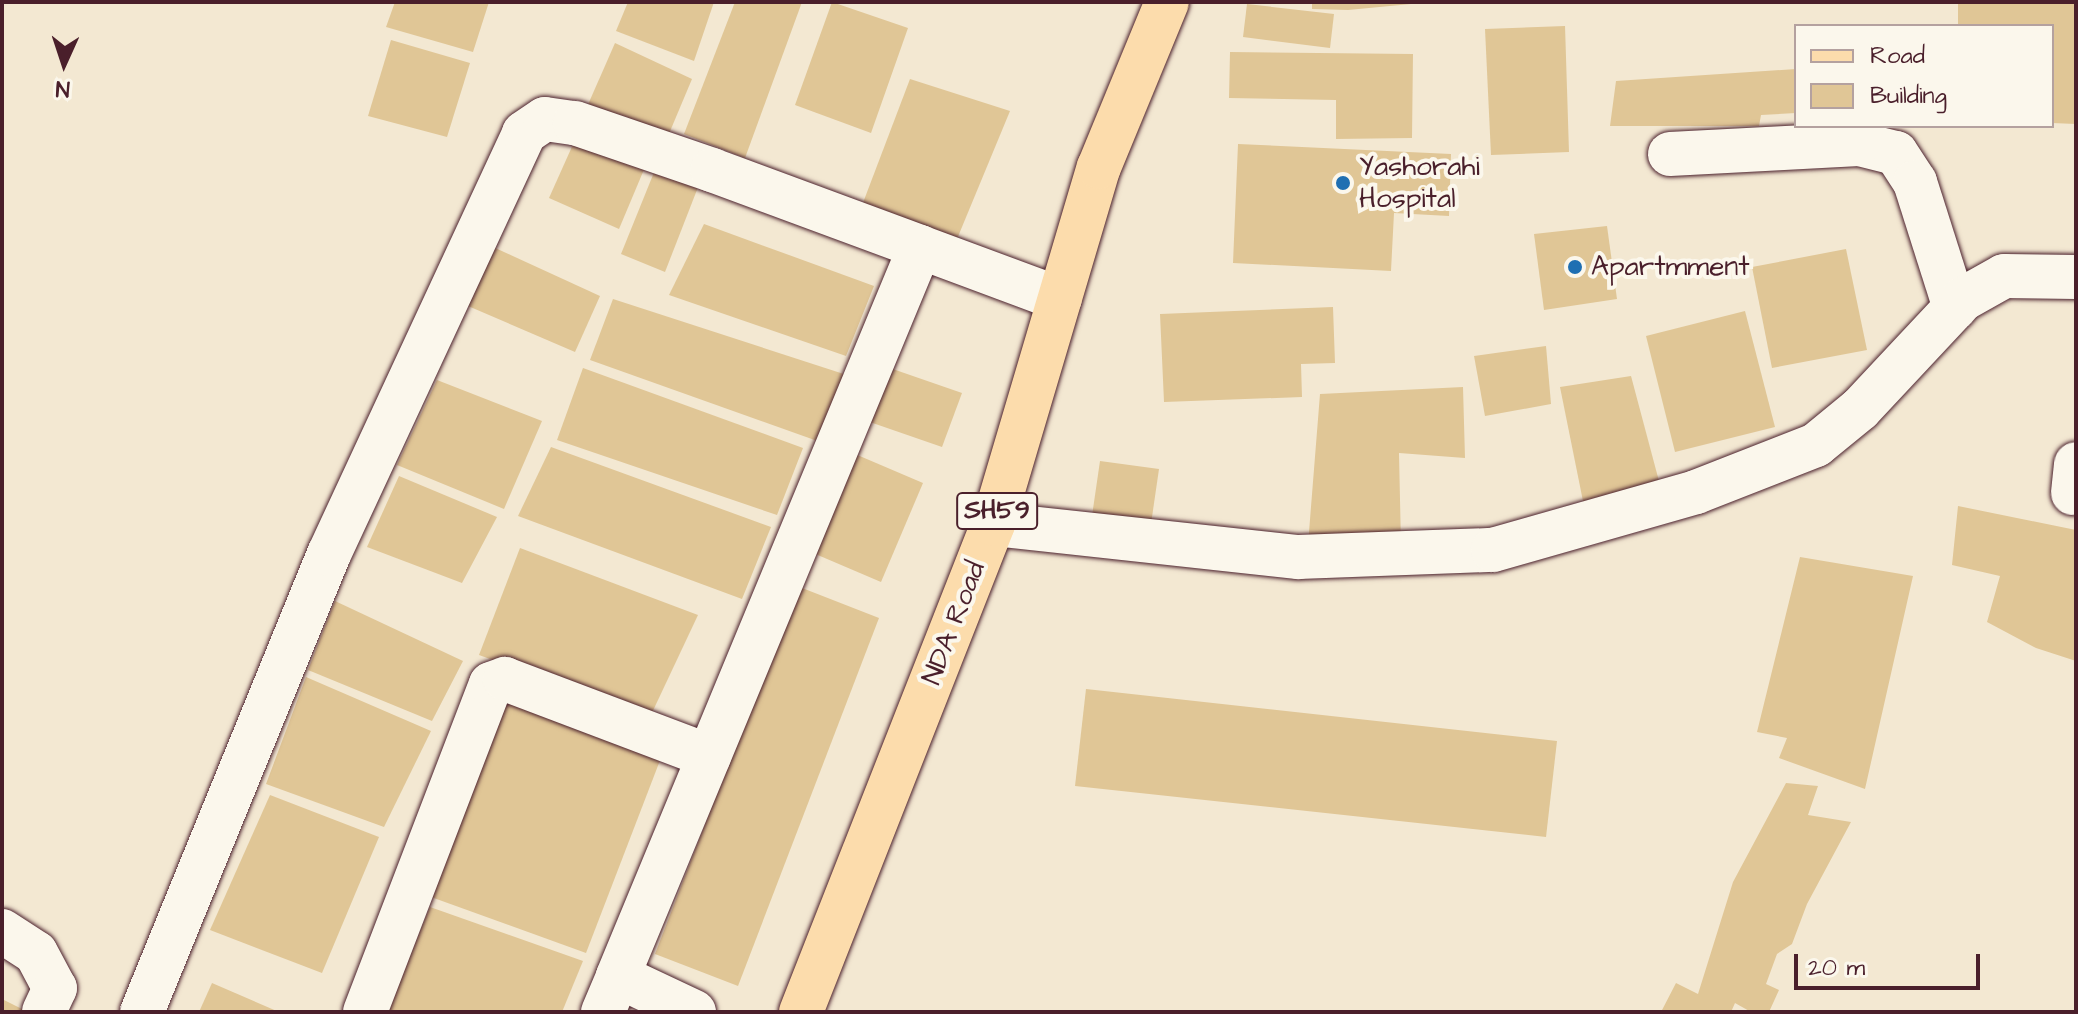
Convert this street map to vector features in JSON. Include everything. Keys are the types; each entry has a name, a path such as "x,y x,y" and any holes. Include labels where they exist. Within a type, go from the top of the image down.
{"main road":[{"name":"NDA Road","path":"801,1012 993,524 1099,167 1167,2"}],"street":[{"path":"142,1012 329,554 524,133 545,119 575,123 712,170 1060,299"},
{"path":"1670,154 1859,144 1896,153 1915,182 1955,308"},
{"path":"694,1012 610,994 920,247"},
{"path":"993,524 1298,557 1493,550 1696,492 1816,445 1860,409 1963,299 2004,276 2076,277"},
{"path":"365,1012 491,684 505,679 709,756"},
{"path":"2,931 36,953 55,988 44,1012"}],"building":[{"path":"395,2 489,2 473,52 386,27"},
{"path":"628,2 714,2 694,61 616,31"},
{"path":"735,2 802,2 745,158 684,134"},
{"path":"832,2 908,28 871,133 795,105"},
{"path":"1312,2 1411,4 1348,10 1312,9"},
{"path":"1958,2 2076,2 2076,124 2054,123 2054,24 1958,24"},
{"path":"1247,4 1334,14 1330,48 1243,37"},
{"path":"1565,26 1569,152 1491,155 1485,29"},
{"path":"391,40 470,63 447,137 368,116"},
{"path":"615,43 692,79 663,148 583,116"},
{"path":"1230,52 1413,54 1412,138 1336,139 1336,100 1229,98"},
{"path":"1794,69 1794,113 1761,115 1759,126 1610,126 1616,81"},
{"path":"910,79 1010,111 957,239 861,208"},
{"path":"579,131 648,160 619,229 549,198"},
{"name":"Yashorahi Hospital","path":"1238,144 1451,154 1449,216 1394,213 1391,271 1233,263"},
{"path":"659,160 702,177 665,272 621,254"},
{"path":"704,224 874,286 846,356 669,295"},
{"name":"Apartmment","path":"1607,226 1617,299 1544,310 1534,234"},
{"path":"491,246 600,296 575,352 461,303"},
{"path":"1846,249 1867,350 1772,368 1752,267"},
{"path":"613,299 853,377 823,443 590,360"},
{"path":"1333,307 1335,363 1301,364 1302,397 1164,402 1160,314"},
{"path":"1745,311 1775,427 1675,452 1646,336"},
{"path":"1546,346 1551,404 1485,416 1474,356"},
{"path":"884,366 962,393 942,447 864,420"},
{"path":"583,368 803,448 777,515 557,440"},
{"path":"1631,376 1664,500 1586,516 1560,387"},
{"path":"437,380 542,421 504,509 397,465"},
{"path":"1463,387 1465,458 1399,453 1401,545 1307,557 1320,394"},
{"path":"551,447 771,527 742,599 518,516"},
{"path":"855,454 923,483 881,582 813,553"},
{"path":"1100,461 1159,469 1151,524 1092,516"},
{"path":"399,476 497,517 462,583 367,547"},
{"path":"1958,506 2076,530 2076,661 2036,648 1987,622 2000,576 1952,565"},
{"path":"520,548 698,615 650,717 479,655"},
{"path":"1800,557 1913,576 1865,789 1779,758 1787,738 1757,732"},
{"path":"797,586 879,618 738,986 655,954"},
{"path":"335,601 463,661 432,721 308,670"},
{"path":"306,677 431,731 384,827 266,784"},
{"path":"512,689 664,750 586,953 431,897"},
{"path":"1086,689 1557,741 1546,837 1075,786"},
{"path":"1786,783 1818,786 1808,815 1851,822 1807,904 1792,944 1777,954 1766,984 1779,990 1769,1012 1751,1012 1735,1003 1731,1012 1661,1012 1676,983 1698,994 1733,882"},
{"path":"270,795 379,837 322,973 210,930"},
{"path":"430,907 583,961 562,1012 387,1012"},
{"path":"212,983 279,1012 199,1012"},
{"path":"2,999 28,1012 2,1012"}],"place":[{"name":"Yashorahi Hospital","path":"1343,183"},
{"name":"Apartmment","path":"1575,267"}]}
